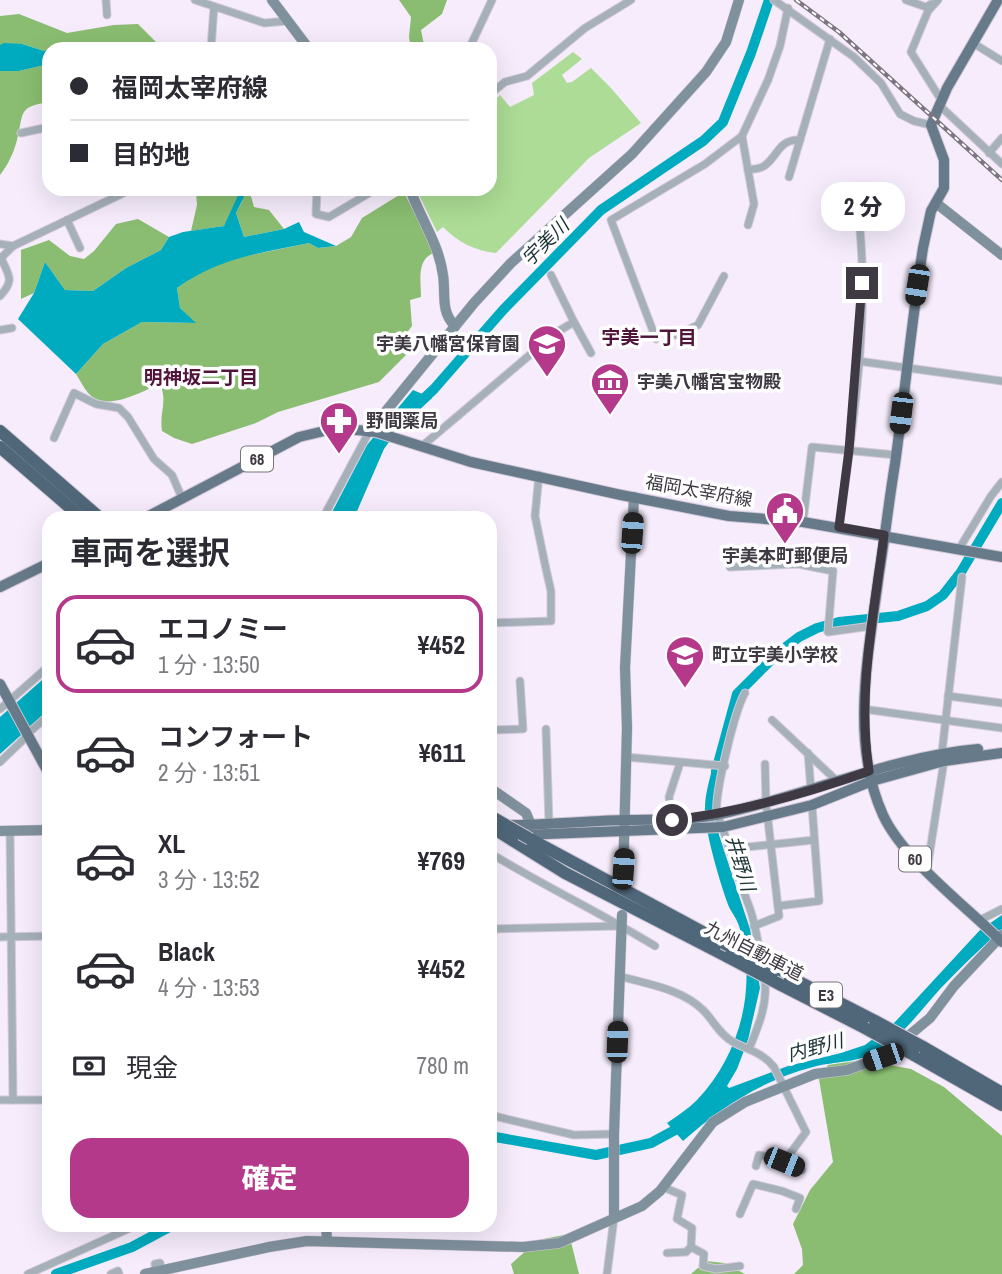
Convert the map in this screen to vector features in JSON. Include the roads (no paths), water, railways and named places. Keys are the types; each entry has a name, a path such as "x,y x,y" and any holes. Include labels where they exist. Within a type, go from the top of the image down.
{"highway":[{"path":"0,431 92,511"},
{"path":"0,447 74,511"},
{"name":"九州自動車道","path":"497,820 776,970 918,1051 1002,1093"},
{"name":"九州自動車道","path":"497,830 565,873 781,985 870,1025"},
{"name":"九州自動車道","path":"918,1051 1002,1105"}],"main road":[{"path":"931,125 941,101 998,0"},
{"name":"60","path":"931,125 943,160 944,188 931,211 923,248 873,620 863,709 864,740 871,776 891,830 907,852 999,937"},
{"name":"68","path":"158,511 299,437 337,428 373,432"},
{"name":"福岡太宰府線","path":"373,432 471,461 634,497 744,518 839,527 1002,557"},
{"path":"0,587 42,566"},
{"path":"0,684 42,761"},
{"path":"497,834 717,815 838,782 943,757 1002,747"},
{"path":"943,757 1002,753"},
{"path":"497,826 723,827 812,804 871,776"}],"street":[{"path":"106,0 107,15"},
{"path":"195,0 264,23 288,21"},
{"path":"272,0 304,42"},
{"path":"472,42 492,0"},
{"path":"497,88 505,82 527,76 585,28 631,0"},
{"path":"327,511 373,432 455,326 511,263 632,155 706,72 726,42 739,0"},
{"path":"774,0 830,39 881,83 900,114 924,125 931,125"},
{"path":"906,0 926,7 937,1"},
{"path":"937,1 928,11 911,52 941,101 1002,164"},
{"path":"211,42 214,7"},
{"path":"656,339 611,220 705,164 742,136 768,80 780,46 786,7"},
{"path":"789,177 830,39"},
{"path":"973,43 1002,61"},
{"path":"21,133 42,128"},
{"path":"742,136 754,204 748,225"},
{"path":"989,153 1002,138"},
{"path":"748,170 762,168 782,146 796,139 800,140"},
{"path":"0,296 10,286 1,258 13,246 116,196"},
{"path":"317,196 316,215 329,217 364,196"},
{"path":"413,196 439,258 443,274 445,312 455,326"},
{"path":"936,203 1002,255"},
{"path":"839,527 858,361 862,261 857,205"},
{"path":"67,220 80,248"},
{"path":"0,244 13,246"},
{"path":"551,275 591,353"},
{"path":"676,335 698,326 724,276"},
{"path":"420,447 557,332 574,322"},
{"path":"0,330 12,328"},
{"path":"858,361 1002,381"},
{"path":"54,438 74,393 96,404 119,408 128,417 154,459 172,475 182,498"},
{"path":"803,522 812,447 896,455"},
{"path":"497,623 551,621 549,576 536,516 539,475"},
{"path":"961,549 1002,482"},
{"path":"623,880 626,825 625,668 634,497"},
{"path":"730,567 798,564 833,571 828,632 873,620"},
{"path":"927,870 943,757 962,577"},
{"path":"0,709 42,672"},
{"path":"497,730 523,729 520,681"},
{"path":"745,693 723,766 717,815 750,908 767,989 763,1011 749,1049"},
{"path":"948,696 1002,704"},
{"path":"863,709 1002,728"},
{"path":"772,720 838,782"},
{"path":"0,762 42,721"},
{"path":"546,729 549,824"},
{"path":"808,752 811,790"},
{"path":"626,757 723,766"},
{"path":"670,806 669,797 680,763"},
{"path":"754,926 779,916 766,803 765,764"},
{"path":"497,793 526,813 531,825"},
{"path":"778,906 819,901 812,804"},
{"path":"13,1100 5,831 42,830"},
{"path":"728,849 814,840"},
{"path":"497,857 546,887 622,920 655,946"},
{"path":"980,921 1002,909"},
{"path":"497,929 622,920"},
{"path":"607,1274 614,1218 614,1135 622,920"},
{"path":"0,937 42,936"},
{"path":"145,1274 307,1241 534,1246 583,1234 642,1206 663,1187 713,1122 745,1102 815,1074 847,1070 883,1057 930,1018 954,986 999,937"},
{"path":"619,976 686,997 704,1011 718,1030 731,1041 767,1058 806,1132 784,1162"},
{"path":"0,1100 42,1100"},
{"path":"497,1117 573,1135 614,1135"},
{"path":"757,1166 759,1155 802,1170"},
{"path":"740,1214 752,1184 800,1198 796,1209"},
{"path":"663,1187 682,1195 677,1219 692,1228 691,1247 686,1252 667,1253"},
{"path":"28,1274 121,1232"},
{"path":"326,1232 327,1241"},
{"path":"691,1247 705,1254 703,1266 697,1274"},
{"path":"703,1266 716,1269 740,1266"},
{"path":"111,1274 118,1271 119,1274"}],"water":[{"path":"22,44 42,50 42,66 19,71 0,71 0,45"},
{"path":"238,196 243,196 236,213 244,237 284,229 299,222 304,232 336,246 318,248 309,243 240,258 209,269 177,288 180,308 196,323 142,322 103,344 76,374 18,319 34,293 45,262 65,290 93,291 126,268 161,250 169,237 183,232 224,226"},
{"path":"413,390 432,398 399,428 384,449 357,511 333,511 367,445"},
{"path":"42,680 42,716 0,754 0,717"},
{"path":"723,759 715,808 719,835 750,929 760,988 748,1040 727,1086 729,1088 788,1066 865,1045 895,1022 980,930 1002,915 1002,929 948,981 905,1029 880,1050 856,1060 813,1067 777,1079 728,1106 683,1141 667,1123 697,1100 712,1082 734,1041 745,996 744,949 738,923 729,907 718,872 705,818 706,796 714,761"}],"waterway":[{"name":"宇美川","path":"416,406 503,310 601,210 703,141 723,122 769,0"},
{"name":"井野川","path":"716,771 737,694 778,653 799,637 817,628 839,622 898,616 927,606 943,595 961,572 1002,503"},
{"name":"井野川","path":"497,1137 596,1155 651,1143 686,1124"},
{"name":"井野川","path":"56,1274 132,1247 160,1232"}],"railway":[{"path":"796,0 839,32 1002,180"}],"place":[{"name":"宇美八幡宮保育園","path":"547,378"},
{"name":"宇美八幡宮宝物殿","path":"610,416"},
{"name":"野間薬局","path":"339,455"},
{"name":"宇美本町郵便局","path":"785,545"},
{"name":"町立宇美小学校","path":"685,689"}],"district":[{"name":"宇美一丁目","path":"649,337"},
{"name":"明神坂二丁目","path":"201,377"}],"water label":[{"name":"内野川","path":"815,1047"}]}
